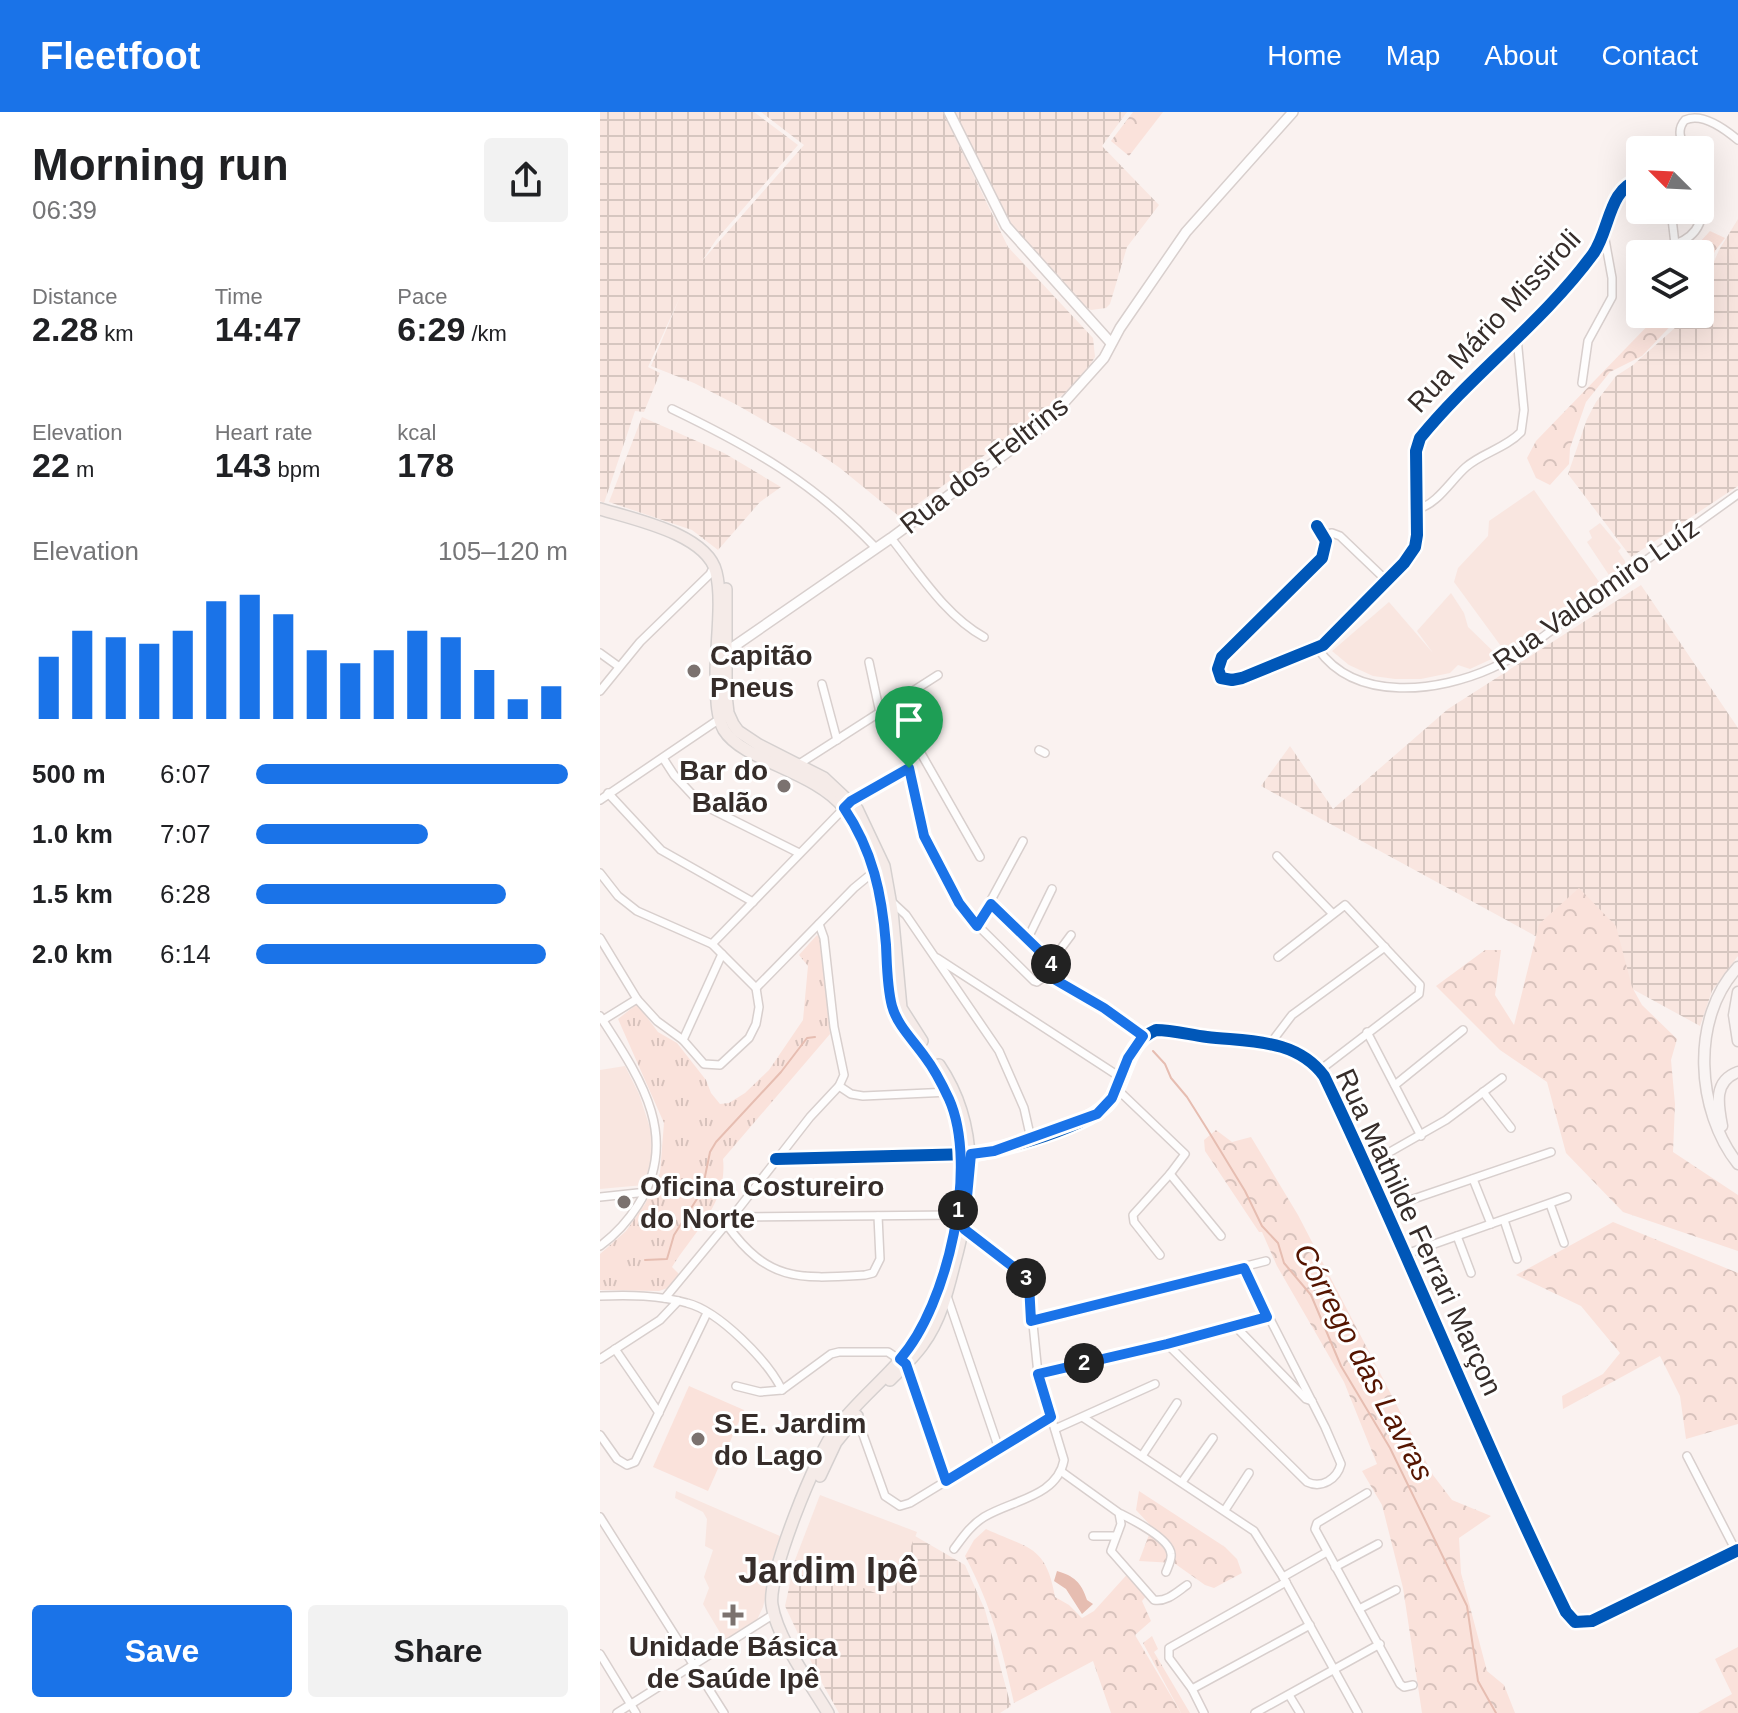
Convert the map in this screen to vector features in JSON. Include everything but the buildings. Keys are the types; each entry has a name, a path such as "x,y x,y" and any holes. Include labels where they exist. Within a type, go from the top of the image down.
{"main road":[{"path":"600,507 686,539 714,571 724,716 747,738 848,804 880,868 886,901 891,1001 950,1092 966,1154 961,1221 942,1291 903,1362 834,1431 775,1579 771,1604 783,1637 828,1713"},
{"path":"600,507 675,528 698,541 717,559 726,582 721,654"},
{"path":"1738,967 1718,996 1705,1051 1708,1096 1713,1117 1738,1164"},
{"path":"1738,992 1734,1015 1738,1041"},
{"path":"1726,1144 1718,1103 1721,1085 1727,1077 1737,1072"}],"street":[{"path":"949,112 1006,226 1111,343"},
{"name":"Rua dos Feltrins","path":"721,654 891,538 1043,426 1092,373 1186,232 1293,112"},
{"path":"1681,136 1681,127 1689,116 1703,114 1717,121 1738,140"},
{"name":"Rua Mário Missiroli","path":"1323,535 1326,548 1322,558 1222,657 1218,672 1224,679 1237,679 1318,649 1387,581 1415,547 1416,451 1420,438 1594,254 1620,193 1626,186"},
{"path":"1683,240 1692,235 1699,224"},
{"path":"1582,383 1588,341 1612,297 1604,234"},
{"path":"1594,254 1610,264"},
{"path":"1417,509 1429,505 1475,460 1519,434 1524,419 1517,338"},
{"path":"1507,349 1519,361"},
{"path":"672,409 759,452 782,467 846,516 876,548"},
{"name":"Rua Valdomiro Luíz","path":"1318,649 1338,670 1367,684 1429,685 1472,676 1519,652 1738,494"},
{"path":"1317,526 1323,535 1332,533 1343,539 1387,581"},
{"path":"891,538 945,606 984,637"},
{"path":"600,691 618,666 714,571"},
{"path":"600,653 618,666"},
{"path":"869,662 880,713"},
{"path":"795,767 938,675"},
{"path":"822,684 837,740"},
{"path":"893,704 980,857"},
{"path":"600,800 724,716"},
{"path":"909,732 909,768 924,836 959,903 977,926 1037,982 1047,975 1051,962 1071,935"},
{"path":"663,758 701,804 799,853"},
{"path":"712,944 848,804 909,768"},
{"path":"608,793 661,850 753,902"},
{"path":"977,926 1023,841"},
{"path":"1277,856 1332,913"},
{"path":"756,988 880,868"},
{"path":"600,873 618,896 637,911 712,944 756,988 759,1007 753,1031 740,1048 720,1065 704,1064 683,1040 657,1021 637,999 600,938"},
{"path":"1028,938 1052,889"},
{"path":"886,901 906,915 999,1051 1019,1097 1031,1139"},
{"path":"991,904 1051,962"},
{"path":"1278,957 1341,906 1347,906 1420,985 1421,991 1320,1070"},
{"path":"665,1298 727,1225 822,1102 839,1086 844,1072 834,1027 824,938 819,924"},
{"path":"1270,1044 1292,1015 1385,947"},
{"path":"683,1040 722,954"},
{"path":"936,956 1120,1077"},
{"path":"954,984 964,975"},
{"path":"776,1159 994,1151 1097,1114 1117,1089 1128,1058 1143,1036 1104,1008 1047,975"},
{"path":"600,1246 622,1226 647,1192 657,1164 658,1143 654,1120 643,1091 601,1018 637,999"},
{"name":"Rua Mathilde Ferrari Marçon","path":"1143,1036 1163,1030 1270,1044 1297,1051 1320,1070 1387,1208 1499,1470 1553,1586 1566,1612 1575,1622 1592,1621 1737,1550"},
{"path":"1395,1085 1463,1030"},
{"path":"1367,1032 1421,1136"},
{"path":"1367,1165 1421,1136 1502,1078"},
{"path":"839,1086 857,1096 950,1092"},
{"path":"1117,1089 1184,1152 1184,1158 1133,1217 1160,1255"},
{"path":"1483,1092 1511,1128"},
{"path":"1387,1208 1551,1152"},
{"path":"1170,1174 1221,1236"},
{"path":"1473,1179 1491,1224"},
{"path":"600,1197 647,1192"},
{"path":"1406,1254 1567,1197"},
{"path":"1550,1204 1564,1243"},
{"path":"732,1217 878,1216 961,1221 1020,1271 1029,1284 1038,1374 1064,1460 1062,1472 1040,1492 983,1517 954,1549"},
{"path":"720,1232 738,1242 763,1264 782,1273 802,1276 865,1275 873,1273 880,1259 878,1216"},
{"path":"1504,1220 1517,1259"},
{"path":"727,1225 738,1242"},
{"path":"1457,1236 1471,1273"},
{"path":"1031,1321 1266,1261"},
{"path":"1167,1344 1307,1482 1323,1484 1338,1474 1339,1459 1244,1268"},
{"path":"942,1291 999,1449"},
{"path":"600,1296 665,1298 695,1305 757,1353 782,1390"},
{"path":"600,1359 660,1320 678,1301"},
{"path":"600,1435 622,1463 635,1462 707,1313"},
{"path":"1038,1374 1267,1317"},
{"path":"1235,1326 1306,1399 1312,1401"},
{"path":"615,1349 659,1413"},
{"path":"736,1386 760,1392 782,1390 831,1354 888,1352 903,1362 946,1481"},
{"path":"1055,1429 1155,1384"},
{"path":"1142,1456 1177,1403"},
{"path":"855,1413 885,1496 900,1506 1051,1417"},
{"path":"1084,1418 1254,1531 1358,1713"},
{"path":"1182,1482 1213,1438"},
{"path":"1687,1456 1737,1550"},
{"path":"1062,1472 1119,1513 1145,1527 1169,1547 1172,1556 1166,1572"},
{"path":"1225,1510 1249,1473"},
{"path":"1367,1493 1317,1523 1316,1532 1400,1684 1404,1687 1413,1685"},
{"path":"1119,1513 1122,1520 1111,1551 1154,1600 1169,1598 1187,1585"},
{"path":"600,1517 604,1531 724,1713"},
{"path":"1093,1536 1115,1536"},
{"path":"1335,1567 1378,1544"},
{"path":"1204,1713 1167,1651 1327,1552"},
{"path":"1359,1609 1396,1590"},
{"path":"617,1713 776,1613"},
{"path":"1192,1689 1310,1625"},
{"path":"1255,1713 1380,1644"},
{"path":"600,1654 636,1713"},
{"path":"1289,1695 1300,1713"}],"shaded area":[{"path":"600,112 754,112 798,145 716,240 702,261 804,145 761,112 943,112 1008,247 1093,338 1095,357 1068,390 1034,419 900,517 808,446 694,383 651,366 680,297 648,367 660,373 644,412 635,411 604,503 600,501"},
{"path":"954,112 1127,112 1102,146 1159,205 1127,247 1110,304 1106,308 1091,310 1086,307 1012,225"},
{"path":"1738,219 1738,486 1631,557 1568,474 1587,419 1616,376 1675,328 1714,328 1714,262"},
{"path":"642,417 724,453 781,487 760,502 718,550 692,530 609,502"},
{"path":"1534,490 1602,586 1506,653 1454,582 1458,568 1488,536 1489,521"},
{"path":"1600,523 1621,548 1618,551 1625,561 1625,566 1611,578 1587,542 1592,538 1589,531"},
{"path":"1641,585 1738,728 1738,956 1712,991 1700,1026 1261,786 1290,746 1333,809 1448,709"},
{"path":"1451,593 1464,613 1468,627 1498,656 1470,669 1458,665 1450,673 1421,679 1395,679 1373,676 1349,665 1332,651 1389,602 1433,653 1417,631"},
{"path":"625,1066 639,1094 651,1131 652,1157 644,1185 600,1189 600,1070"},
{"path":"676,1491 780,1536 763,1607 756,1622 725,1641 703,1604 709,1588 704,1577 713,1550 705,1546 707,1519 703,1512 675,1498"},
{"path":"820,1495 917,1532 891,1600 795,1560"},
{"path":"915,1536 965,1565 985,1610 1011,1706 1000,1713 839,1713 817,1674 785,1606 795,1560 890,1599"},
{"path":"1057,1571 1076,1581 1087,1600 1093,1604 1082,1614 1066,1589 1054,1581"}],"green space":[{"path":"1133,112 1163,112 1129,156 1111,141"},
{"path":"1710,231 1725,238 1714,253 1714,240 1702,240"},
{"path":"1645,328 1669,328 1642,356 1610,372 1586,402 1570,448 1569,464 1550,485 1536,478 1527,458 1536,441"},
{"path":"1579,888 1616,926 1632,987 1642,1005 1677,1039 1671,1060 1675,1104 1673,1152 1738,1195 1738,1251 1623,1212 1566,1153 1547,1082 1500,1050 1436,986 1485,950 1501,950 1495,995 1514,1025 1539,924"},
{"path":"817,935 821,940 830,1034 723,1159 723,1175 715,1204 672,1267 679,1274 668,1288 659,1291 600,1290 600,1254 626,1231 645,1204 660,1173 664,1123 618,1019 637,1004 658,1032 677,1043 720,1104 729,1103 745,1093 769,1070 803,1020 808,966 799,955"},
{"path":"1216,1130 1232,1142 1251,1137 1298,1215 1433,1475 1452,1500 1491,1516 1459,1538 1461,1573 1487,1671 1504,1685 1515,1713 1422,1713 1403,1588 1382,1505 1362,1471 1377,1464 1344,1382 1277,1266 1262,1232 1259,1232 1205,1151 1204,1140"},
{"path":"1613,1222 1738,1273 1738,1424 1686,1439 1680,1396 1660,1356 1563,1409 1562,1396 1603,1374 1620,1353 1581,1306 1516,1275"},
{"name":"S.E. Jardim do Lago","path":"689,1386 744,1410 708,1491 653,1467"},
{"path":"1139,1491 1225,1547 1237,1559 1242,1573 1214,1588 1174,1563 1139,1561 1152,1527 1136,1510"},
{"path":"986,1529 1024,1546 1041,1558 1055,1597 1082,1618 1094,1611 1132,1569 1151,1590 1142,1601 1151,1621 1135,1635 1181,1713 1111,1713 1093,1661 1014,1703 995,1628 965,1556 974,1540"},
{"path":"1152,1636 1158,1649 1154,1652 1190,1713 1181,1713 1143,1643"},
{"path":"1738,1647 1738,1713 1698,1713 1732,1694 1715,1659"}],"waterway":[{"path":"645,1260 667,1259 674,1235 702,1191 710,1152 716,1142 781,1072 807,1038 815,1037"},
{"name":"Córrego das Lavras","path":"1153,1051 1165,1064 1171,1078 1209,1132 1262,1226 1278,1243 1284,1263 1311,1295 1341,1366 1390,1448 1467,1606 1478,1681 1496,1713"}],"cycle path":[{"path":"1317,526 1326,541 1322,558 1222,657 1218,669 1221,678 1242,678 1323,645 1404,563 1415,547 1417,535 1416,451 1420,438 1573,279 1599,245 1616,200 1626,187"},
{"path":"776,1159 971,1154 1045,1136 1085,1119 1110,1101 1132,1052 1138,1043 1156,1030 1286,1048 1313,1064 1324,1076 1534,1546 1566,1612 1575,1622 1592,1621 1738,1550"}],"place":[{"name":"Capitão Pneus","path":"694,671"},
{"name":"Bar do Balão","path":"784,786"},
{"name":"Oficina Costureiro do Norte","path":"624,1202"},
{"name":"S.E. Jardim do Lago","path":"698,1439"},
{"name":"Unidade Básica de Saúde Ipê","path":"733,1615"}],"district":[{"name":"Jardim Ipê","path":"828,1570"}],"route":[{"path":"909,768 924,836 963,911 977,926 991,904 1051,962 1047,975 1123,1020 1143,1036 1128,1058 1112,1098 1097,1114 994,1151 971,1154 964,1229 1025,1276 1029,1284 1031,1321 1244,1268 1267,1317 1038,1374 1051,1417 946,1481 906,1364 900,1359 921,1332 931,1311 947,1257 959,1203 961,1139 957,1119 940,1079 904,1030 893,1009 875,869 865,842 844,808 909,768"}]}
